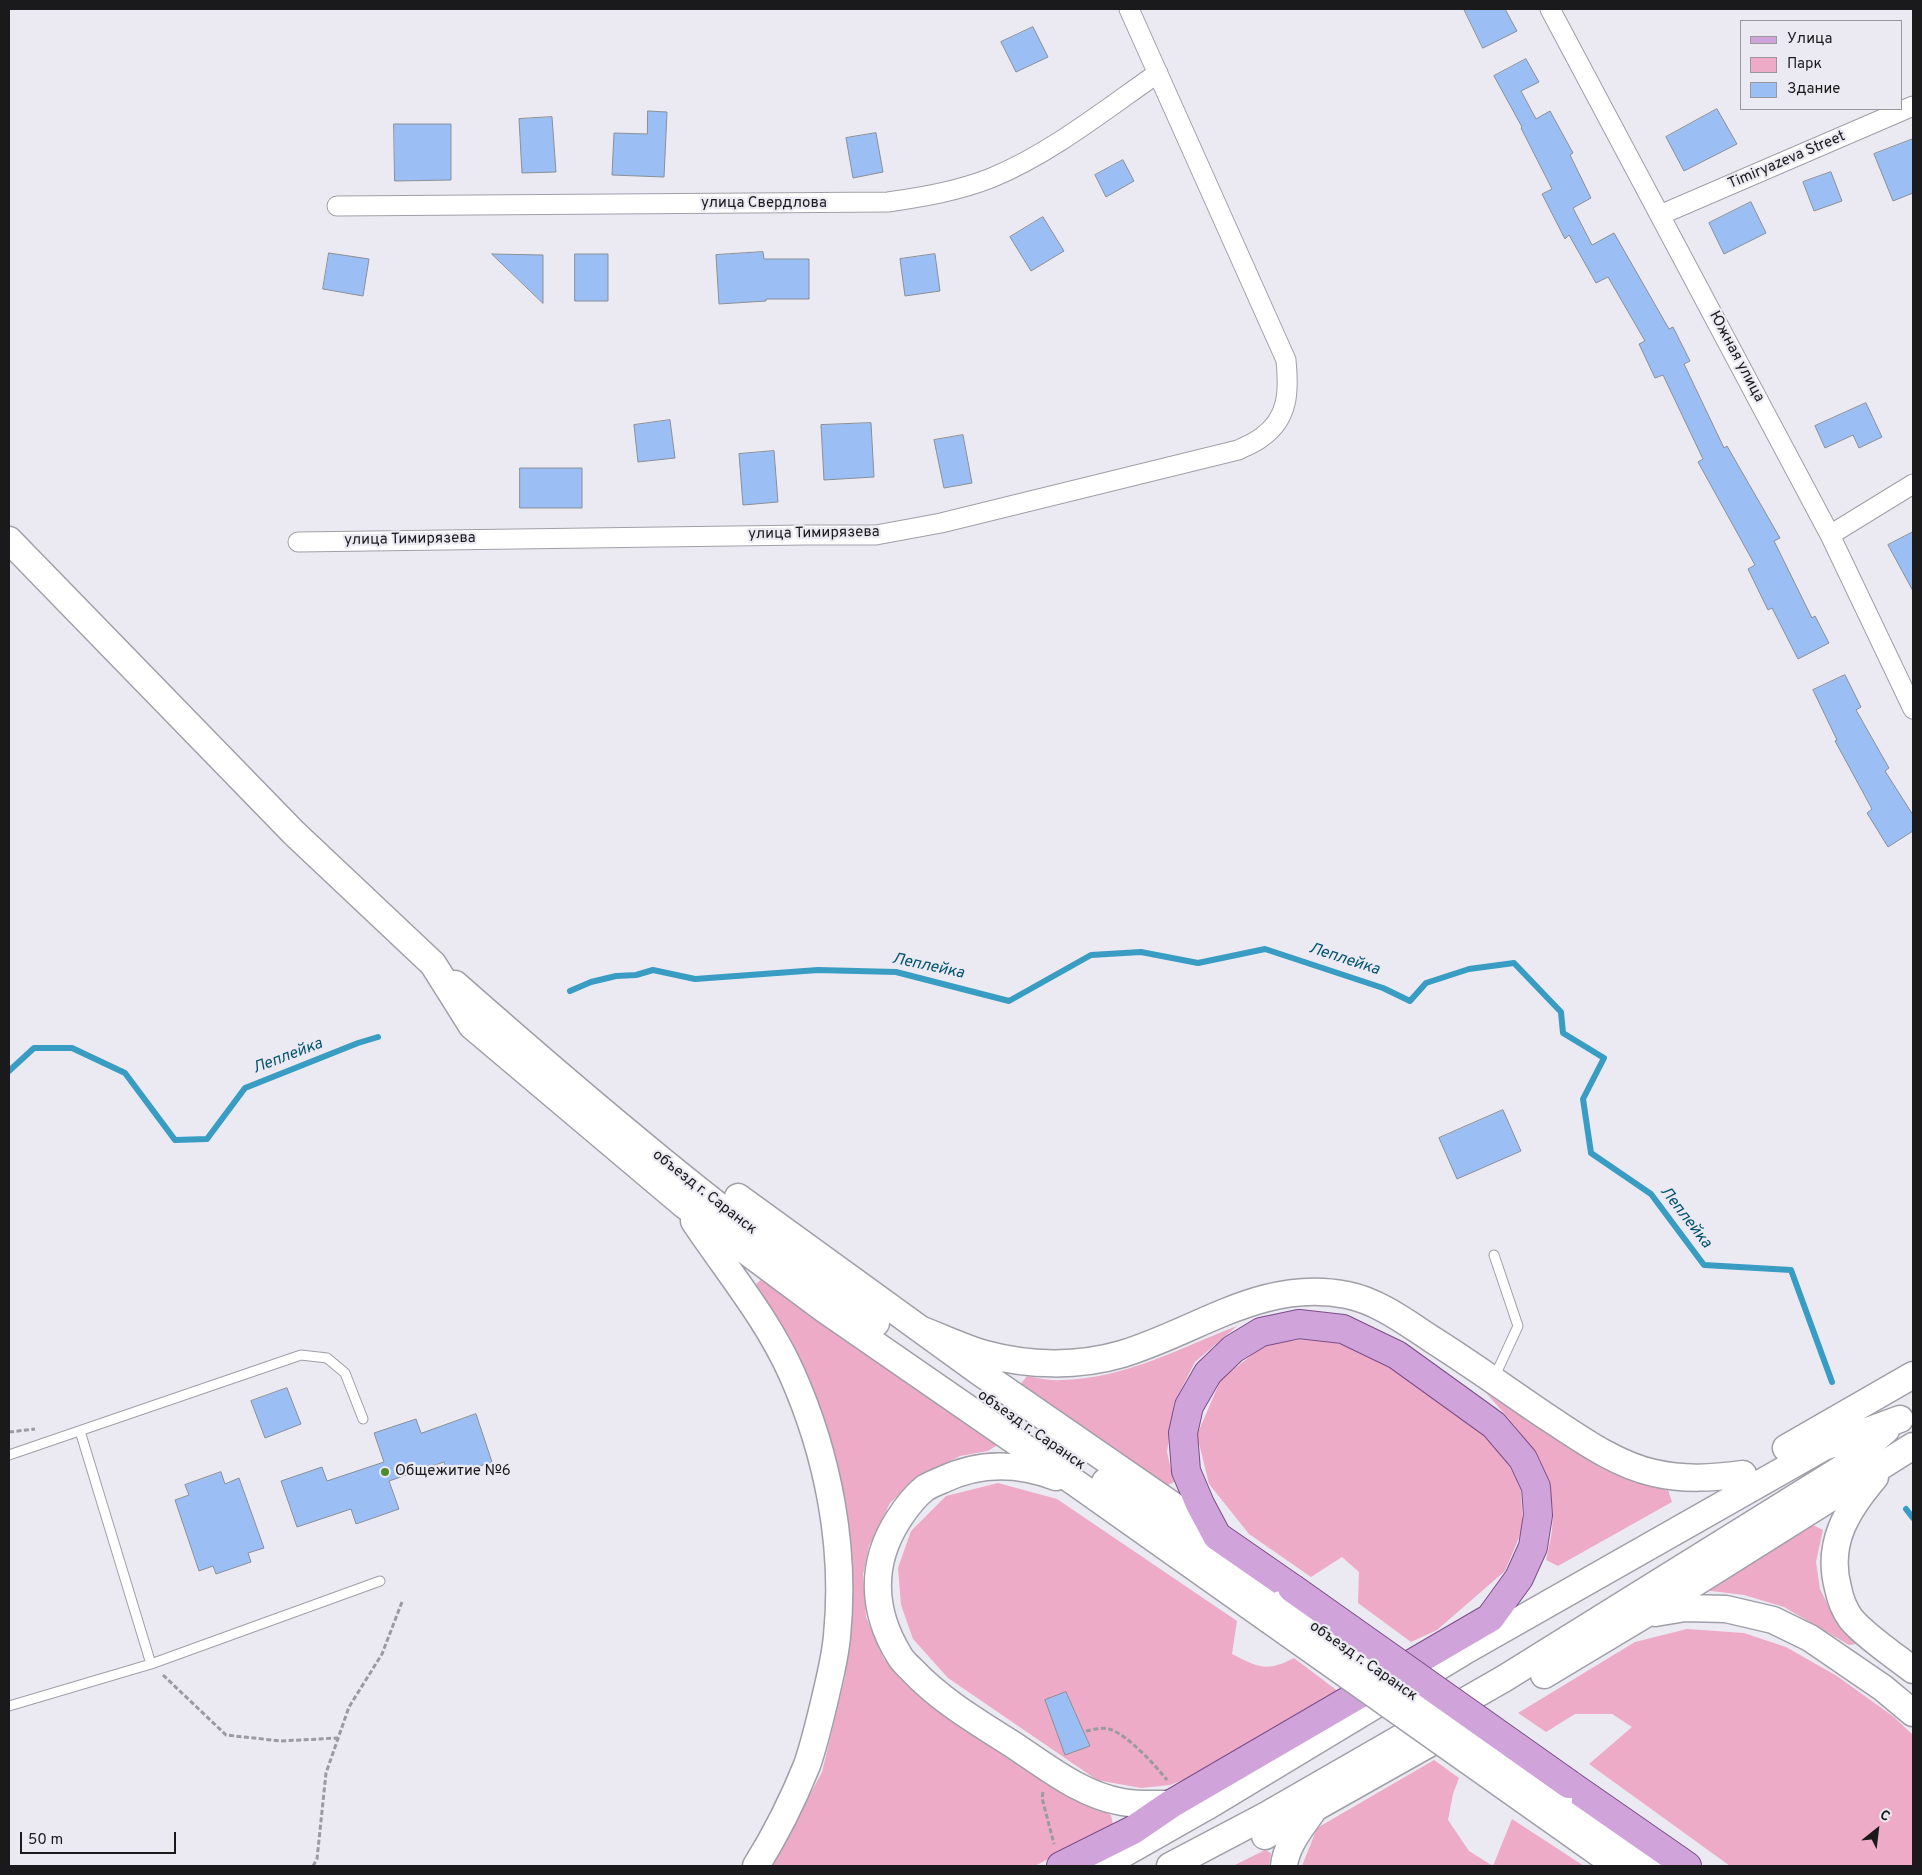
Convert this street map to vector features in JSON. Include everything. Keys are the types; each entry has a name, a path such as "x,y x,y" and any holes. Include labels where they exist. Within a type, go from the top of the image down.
{"main road":[{"path":"1059,1859 1133,1830 1176,1801 1490,1618 1519,1578 1533,1547 1538,1515 1536,1487 1523,1458 1494,1425 1397,1355 1343,1328 1299,1324 1261,1332 1233,1349 1208,1373 1189,1406 1183,1433 1186,1470 1200,1504 1217,1536 1280,1604 1559,1801 1687,1866"}],"street":[{"name":"улица Тимирязева","path":"298,542 876,535 941,523 1238,450 1263,437 1281,416 1288,388 1286,360 1129,9"},
{"name":"Южная улица","path":"1550,9 1830,535 1913,709"},
{"name":"улица Свердлова","path":"337,206 854,203 888,202 937,195 991,178 1037,156 1158,73"},
{"name":"Timiryazeva Street","path":"1660,215 1913,106"},
{"path":"1830,535 1913,484"},
{"path":"9,540 294,832 433,964 472,1026 683,1204 824,1309 1080,1486 1280,1604 1653,1866"},
{"name":"объезд г. Саранск","path":"433,964 590,1102 700,1192 851,1306 1280,1604"},
{"path":"590,1102 705,1173 922,1330 1217,1536"},
{"path":"683,1204 762,1316 792,1373 811,1421 824,1467 832,1505 838,1552 837,1636 833,1666 821,1715 808,1763 787,1812 756,1866"},
{"path":"922,1330 985,1354 1027,1362 1063,1364 1090,1361 1121,1354 1154,1342 1242,1304 1264,1298 1294,1292 1332,1293 1366,1301 1386,1311 1418,1330 1576,1436 1616,1459 1652,1473 1679,1478 1710,1478 1743,1474"},
{"path":"1490,1618 1743,1474 1913,1374"},
{"path":"1102,1866 1206,1807 1463,1652 1824,1447 1907,1415"},
{"path":"1170,1866 1265,1816 1506,1678 1841,1469 1907,1415"},
{"path":"1206,1866 1315,1809 1412,1754 1644,1615 1913,1446"},
{"path":"1888,1461 1854,1502 1845,1518 1835,1549 1834,1573 1840,1598 1851,1619 1881,1646 1913,1670"},
{"path":"1080,1486 1036,1469 997,1465 957,1473 925,1488 905,1509 890,1534 880,1560 877,1590 883,1621 899,1656 926,1684 953,1705 1045,1766 1094,1794 1121,1802 1147,1805 1176,1801"},
{"path":"1644,1615 1685,1608 1726,1610 1773,1620 1810,1638 1883,1688 1913,1713"},
{"path":"1559,1801 1617,1866"},
{"path":"1284,1866 1285,1857 1297,1832 1315,1809"}],"lane":[{"path":"1493,1380 1518,1326 1494,1255"},
{"path":"9,1455 300,1355 327,1358 345,1373 363,1419"},
{"path":"80,1431 152,1664"},
{"path":"9,1706 152,1664 380,1581"}],"path":[{"path":"313,1866 317,1859 326,1773 349,1707 382,1654 402,1602"},
{"path":"152,1664 226,1735 280,1741 338,1738"},
{"path":"1086,1731 1108,1728 1129,1741 1154,1763 1176,1801"},
{"path":"1045,1766 1042,1798 1059,1859"}],"green space":[{"path":"763,1278 999,1444 988,1451 960,1456 917,1478 890,1503 869,1546 863,1575 866,1617 884,1659 942,1713 1043,1782 1111,1815 1113,1824 1035,1866 772,1866 822,1772 845,1677 852,1595 811,1387 786,1332 756,1284"},
{"path":"1237,1326 1195,1362 1174,1403 1167,1452 1174,1482 1164,1487 1020,1385 1027,1376 1061,1380 1107,1374 1151,1361"},
{"path":"1321,1337 1383,1360 1482,1432 1520,1476 1523,1528 1505,1571 1437,1630 1411,1642 1358,1603 1359,1572 1342,1557 1311,1577 1249,1534 1209,1484 1197,1435 1221,1379 1266,1344"},
{"path":"1486,1393 1597,1465 1636,1482 1668,1490 1672,1502 1558,1566 1546,1560 1552,1534 1553,1509 1550,1489 1544,1472 1536,1455 1525,1439"},
{"path":"998,1483 1057,1499 1237,1621 1232,1654 1256,1665 1270,1667 1294,1658 1339,1692 1208,1770 1170,1785 1141,1788 1097,1780 948,1678 913,1639 901,1605 898,1568 911,1531 946,1496"},
{"path":"1811,1524 1823,1530 1816,1562 1820,1589 1839,1627 1856,1644 1849,1645 1784,1607 1744,1595 1703,1590"},
{"path":"1687,1629 1744,1633 1786,1647 1837,1676 1894,1717 1913,1735 1913,1866 1730,1866 1589,1764 1632,1727 1612,1714 1575,1714 1546,1732 1518,1713 1635,1642"},
{"path":"1434,1760 1459,1778 1453,1794 1448,1820 1469,1851 1493,1866 1302,1866 1317,1828"},
{"path":"1512,1819 1584,1866 1493,1866"},
{"path":"1265,1850 1271,1853 1269,1866 1233,1866"}],"building":[{"path":"1464,9 1505,9 1517,31 1483,48"},
{"path":"1033,27 1048,57 1016,72 1001,42"},
{"path":"1526,59 1539,82 1521,91 1536,119 1550,111 1573,153 1570,155 1591,198 1573,208 1592,245 1614,233 1669,329 1673,327 1690,361 1684,364 1724,448 1727,446 1780,538 1774,541 1812,618 1815,616 1829,643 1798,659 1772,608 1768,610 1748,569 1755,565 1698,462 1703,459 1663,375 1655,378 1639,344 1645,341 1608,277 1596,283 1569,235 1565,239 1542,194 1552,189 1522,127 1494,76"},
{"path":"1717,109 1737,144 1684,171 1666,137"},
{"path":"648,111 667,112 664,177 612,175 614,133 647,134"},
{"path":"552,117 556,172 522,173 519,119"},
{"path":"394,124 451,124 451,180 395,181"},
{"path":"876,133 883,172 853,178 846,138"},
{"path":"1913,139 1913,193 1893,201 1874,154"},
{"path":"1123,160 1134,181 1106,197 1095,175"},
{"path":"1831,172 1842,201 1814,211 1803,182"},
{"path":"1751,202 1766,233 1724,254 1709,223"},
{"path":"1043,217 1064,251 1031,271 1010,237"},
{"path":"763,252 764,259 809,259 809,299 766,299 766,301 719,304 716,255"},
{"path":"329,253 369,259 363,296 323,289"},
{"path":"492,254 543,255 543,303"},
{"path":"575,254 608,254 608,301 575,301"},
{"path":"935,254 940,291 905,296 900,259"},
{"path":"1866,403 1882,437 1859,448 1853,435 1825,448 1815,426"},
{"path":"670,420 675,458 638,462 634,425"},
{"path":"871,423 874,477 824,480 821,425"},
{"path":"963,435 972,483 944,488 934,440"},
{"path":"774,451 778,502 743,505 739,454"},
{"path":"520,468 582,468 582,508 520,508"},
{"path":"1913,532 1913,591 1888,545"},
{"path":"1845,675 1861,707 1856,710 1889,768 1885,771 1913,815 1913,831 1888,847 1867,813 1872,809 1835,741 1837,740 1813,690"},
{"path":"1503,1110 1521,1151 1457,1179 1439,1138"},
{"path":"287,1388 301,1424 265,1438 251,1401"},
{"name":"Общежитие №6","path":"476,1414 492,1462 449,1476 444,1462 389,1481 399,1509 356,1524 351,1509 297,1527 281,1481 322,1467 327,1481 384,1462 374,1433 416,1419 421,1433"},
{"path":"221,1472 225,1484 239,1478 264,1548 248,1553 251,1562 216,1574 213,1566 199,1571 175,1500 189,1495 185,1485"},
{"path":"1066,1692 1090,1746 1065,1755 1045,1700"}],"waterway":[{"name":"Леплейка","path":"570,991 591,982 616,976 636,975 653,970 695,979 818,970 896,972 1009,1001 1091,955 1141,952 1198,963 1265,949 1383,988 1410,1001 1426,983 1469,969 1514,963 1561,1012 1563,1033 1604,1058 1583,1099 1591,1153 1651,1194 1704,1265 1791,1270 1832,1382"},
{"name":"Леплейка","path":"9,1071 34,1048 72,1048 125,1073 175,1140 207,1139 245,1088 358,1043 378,1037"},
{"name":"Леплейка","path":"1906,1509 1913,1518"}],"place":[{"name":"Общежитие №6","path":"385,1472"}]}
